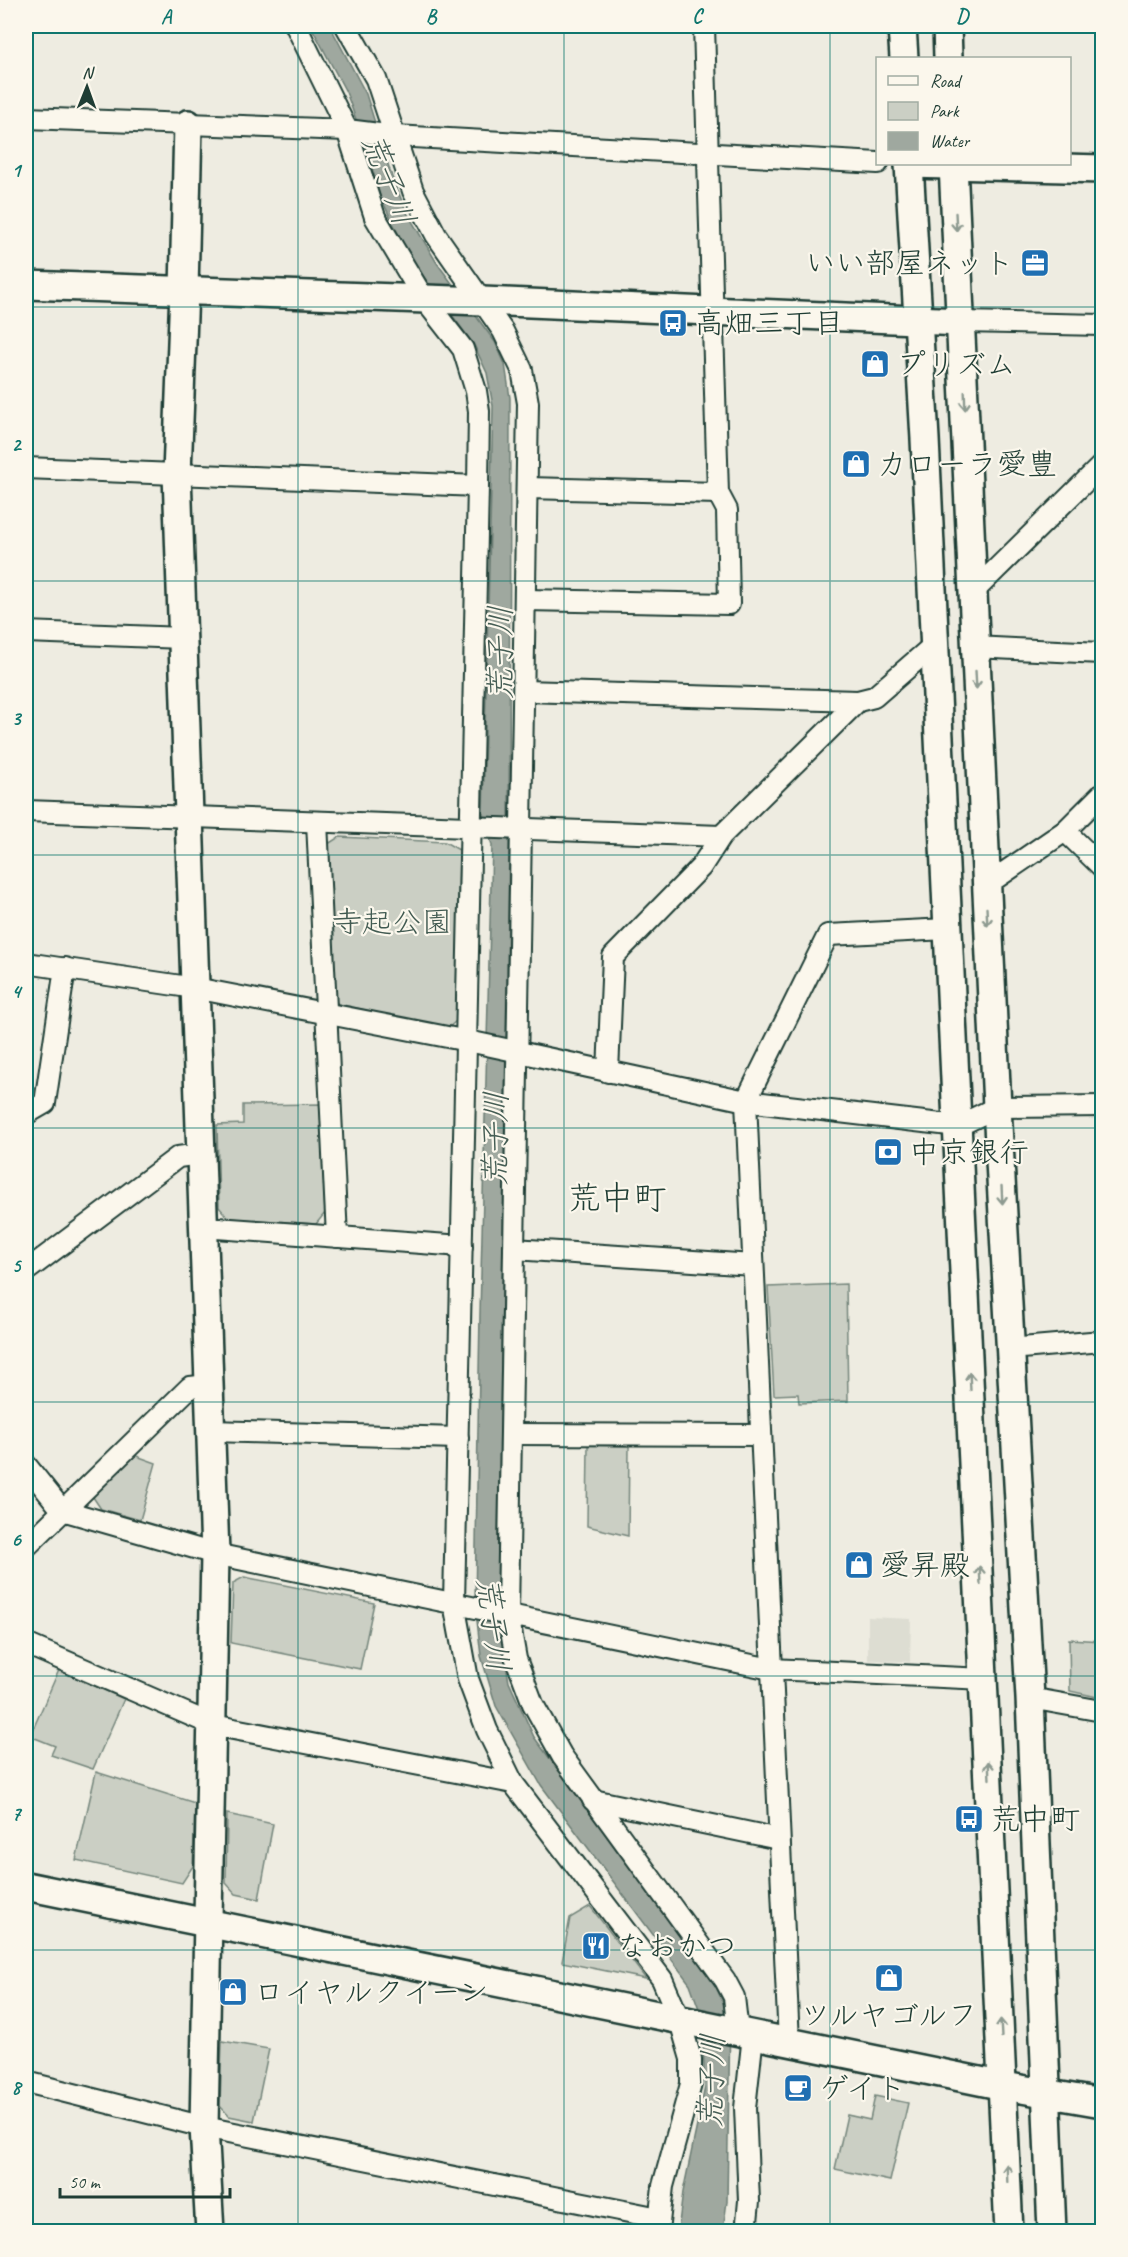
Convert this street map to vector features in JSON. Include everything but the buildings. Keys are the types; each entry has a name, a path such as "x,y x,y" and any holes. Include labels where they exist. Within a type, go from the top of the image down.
{"street":[{"path":"26,2082 204,2127 659,2225 663,2186 691,2084 688,2022 662,1979 513,1783 487,1731 468,1679 461,1604 458,1438 462,1246 474,1043 479,411 476,391 463,349 375,217 351,130 296,26"},
{"path":"346,26 376,79 391,136 413,191 436,235 479,301 503,331 522,370 528,403 526,600 518,829 514,1051 511,1434 505,1613 516,1659 533,1704 562,1756 725,1980 734,1997 746,2034 749,2201 746,2232"},
{"path":"526,600 729,604 728,510 718,493 704,26"},
{"path":"902,26 904,57"},
{"path":"947,26 948,57"},
{"path":"26,118 351,130 391,136 876,162"},
{"path":"188,124 177,474 215,1554 204,2127 210,2232"},
{"path":"904,165 919,318 1010,2232"},
{"path":"953,165 997,1107 1030,1698 1052,2232"},
{"path":"983,165 1102,169"},
{"path":"26,285 919,318 962,322 1102,325"},
{"path":"26,468 478,486"},
{"path":"972,593 1098,476"},
{"path":"528,488 718,493"},
{"path":"26,632 183,638"},
{"path":"524,691 858,701 874,697 935,644"},
{"path":"974,646 1102,653"},
{"path":"608,1072 612,957 701,867 722,836 858,701"},
{"path":"986,885 1065,831 1102,794"},
{"path":"26,811 722,836"},
{"path":"317,822 337,1237"},
{"path":"1065,831 1102,867"},
{"path":"789,2042 746,1101 828,935 947,929"},
{"path":"26,963 195,988 514,1051 746,1101 958,1126 997,1107 1102,1106"},
{"path":"26,1114 45,1103 65,968"},
{"path":"26,1271 178,1157 200,1154"},
{"path":"203,1227 462,1246"},
{"path":"514,1249 753,1265"},
{"path":"1010,1349 1102,1341"},
{"path":"26,1547 190,1387 209,1385"},
{"path":"211,1431 458,1438"},
{"path":"511,1434 761,1435"},
{"path":"26,1465 62,1510 215,1554 771,1669 985,1679"},
{"path":"26,1644 213,1725 513,1783"},
{"path":"1030,1698 1102,1711"},
{"path":"593,1800 779,1839"},
{"path":"26,1886 746,2034 1045,2094 1102,2103"}],"shaded area":[{"path":"868,1617 911,1619 910,1662 868,1660"}],"green space":[{"name":"寺起公園","path":"339,837 445,842 459,850 456,1021 448,1028 338,1004 329,993 325,846"},
{"path":"320,1104 325,1213 316,1224 228,1218 219,1207 217,1125 243,1124 243,1105"},
{"path":"846,1284 848,1401 799,1403 798,1394 774,1395 768,1287"},
{"path":"588,1445 629,1446 628,1536 587,1526"},
{"path":"131,1454 156,1463 140,1520 101,1509 91,1494"},
{"path":"244,1577 374,1603 360,1669 231,1643 233,1583"},
{"path":"1069,1639 1102,1641 1102,1698 1070,1691"},
{"path":"59,1670 124,1699 93,1769 51,1755 55,1746 30,1736"},
{"path":"96,1772 195,1803 193,1866 182,1883 76,1860"},
{"path":"227,1814 273,1824 259,1899 236,1894 226,1883"},
{"path":"590,1906 646,1979 562,1962 570,1918"},
{"path":"222,2041 269,2049 254,2121 229,2116 220,2106"},
{"path":"875,2096 908,2103 890,2181 835,2169 847,2115 870,2120"}],"water":[{"name":"荒子川","path":"311,26 330,26 366,94 392,177 407,213 437,263 495,342 505,364 510,398 509,843 497,1611 509,1682 534,1737 713,1981 730,2017 727,2201 723,2231 678,2231 683,2192 705,2087 702,2017 690,1984 541,1785 496,1706 481,1656 475,1603 492,845 483,815 493,406 487,373 474,345 410,258 380,196 365,144 346,92"}],"place":[{"name":"いい部屋ネット","path":"1035,263"},
{"name":"高畑三丁目","path":"673,323"},
{"name":"プリズム","path":"875,364"},
{"name":"カローラ愛豊","path":"856,464"},
{"name":"中京銀行","path":"888,1152"},
{"name":"愛昇殿","path":"859,1565"},
{"name":"荒中町","path":"969,1819"},
{"name":"なおかつ","path":"596,1946"},
{"name":"ツルヤゴルフ","path":"889,1978"},
{"name":"ロイヤルクイーン","path":"233,1992"},
{"name":"ゲイト","path":"798,2088"}],"district":[{"name":"荒中町","path":"617,1197"}]}
